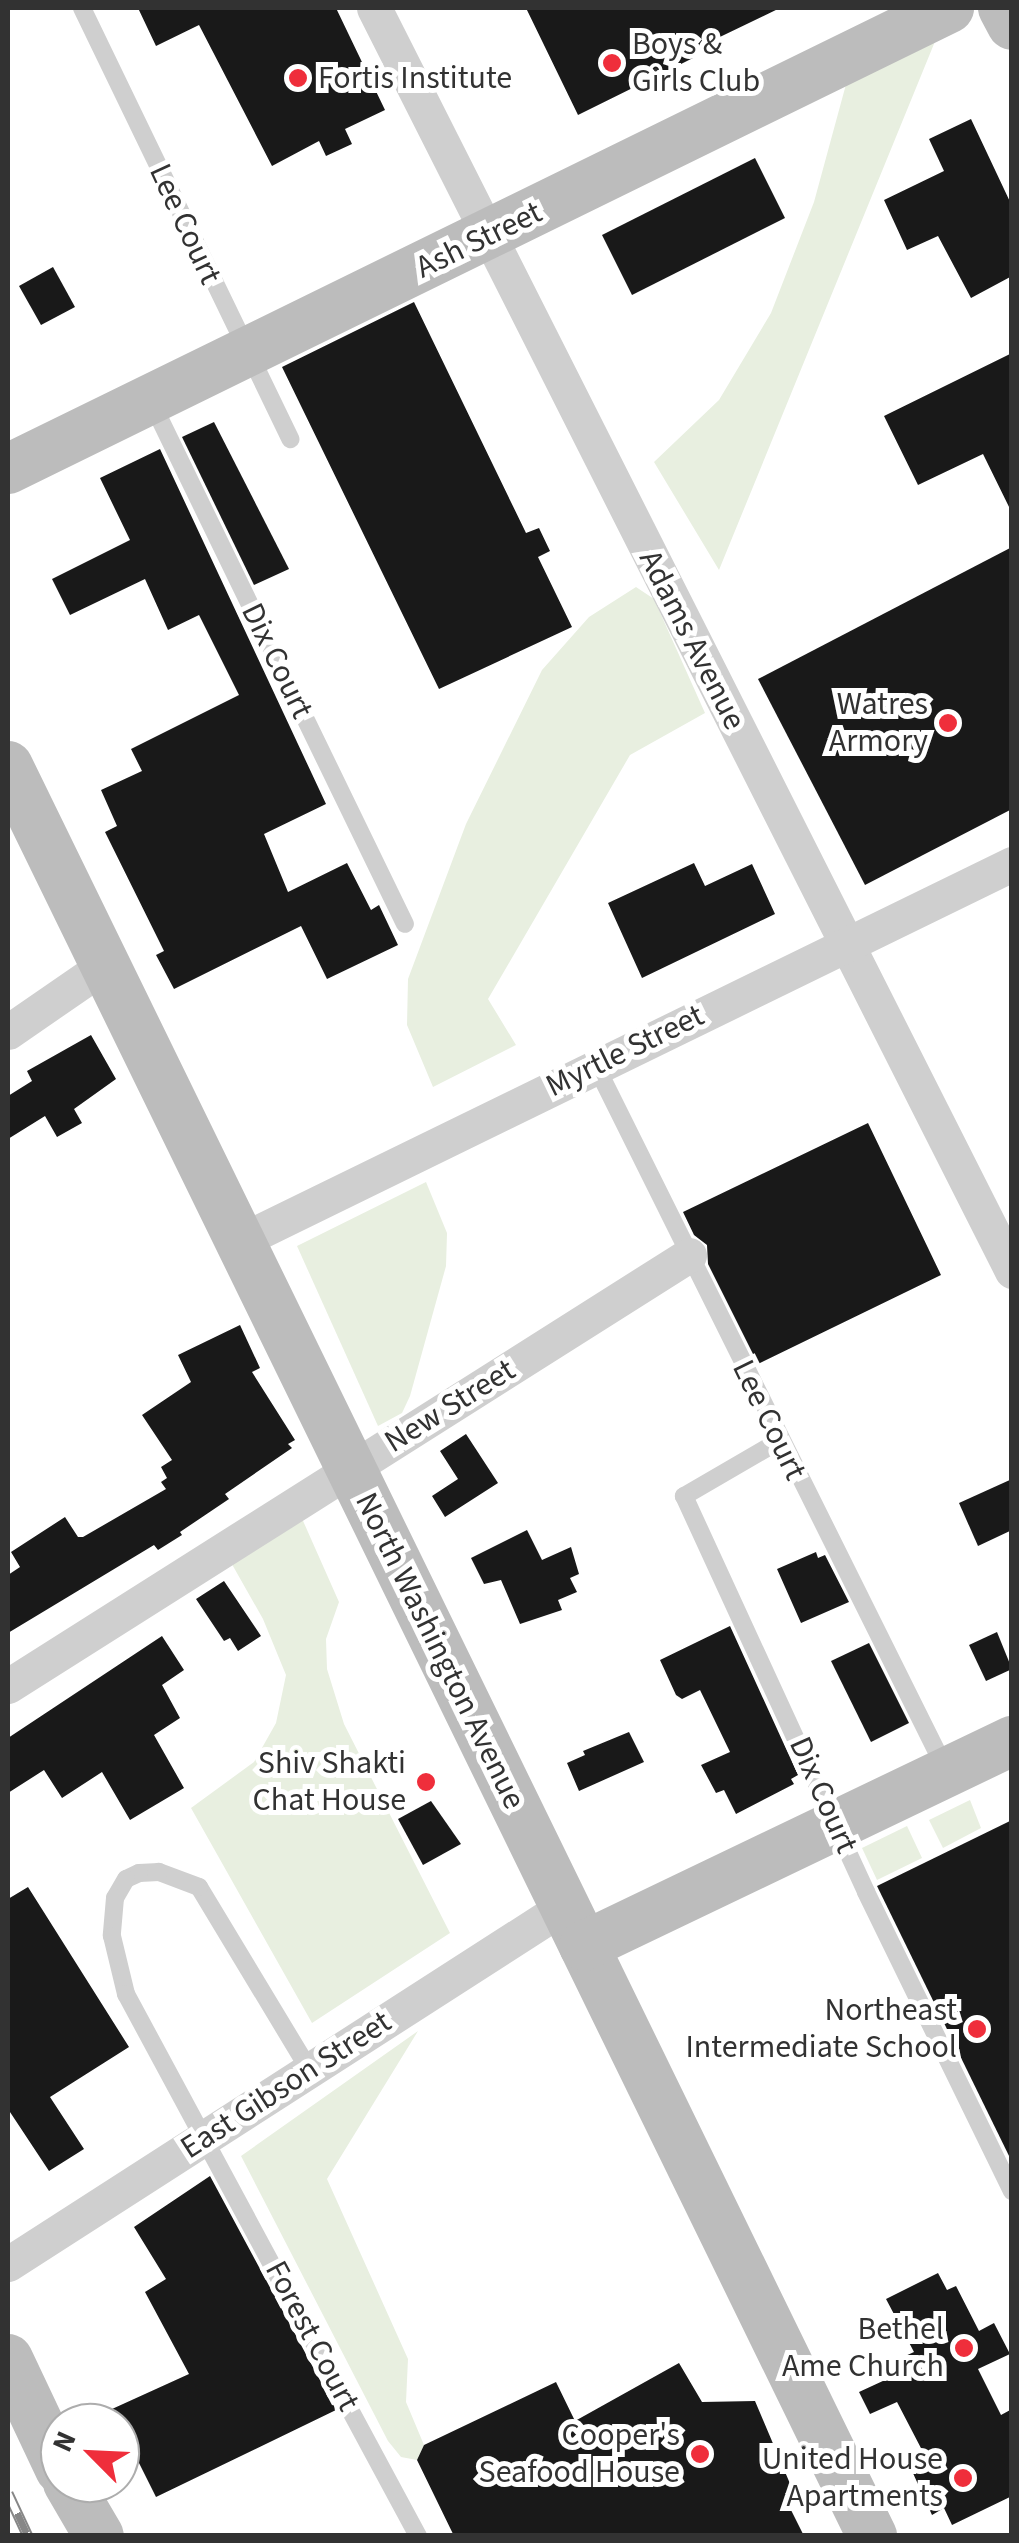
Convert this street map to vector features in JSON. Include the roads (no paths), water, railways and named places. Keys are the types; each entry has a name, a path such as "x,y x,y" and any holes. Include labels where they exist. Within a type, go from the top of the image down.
{"street":[{"name":"Adams Avenue","path":"374,8 486,237 1012,1271"},
{"name":"Ash Street","path":"8,470 948,8"},
{"path":"1003,8 1012,25"},
{"name":"North Washington Avenue","path":"8,766 872,2536"},
{"name":"Myrtle Street","path":"240,1241 1012,864"},
{"path":"8,1032 105,964"},
{"name":"New Street","path":"8,1686 688,1254"},
{"name":"East Gibson Street","path":"8,2264 310,2071 574,1926 838,1827 1012,1741"},
{"path":"8,2360 40,2426"},
{"path":"79,2503 98,2536"}],"lane":[{"name":"Lee Court","path":"82,8 244,351 290,439"},
{"name":"Dix Court","path":"150,398 405,924"},
{"name":"Lee Court","path":"596,1066 778,1441 947,1772"},
{"name":"Dix Court","path":"778,1441 684,1496 1012,2192"},
{"name":"Forest Court","path":"310,2071 199,1887 159,1872 139,1873 126,1879 116,1898 112,1936 126,1994 171,2086 206,2136 418,2536"}],"railway":[{"path":"8,2493 28,2536"}],"place":[{"name":"Boys & Girls Club","path":"612,63"},
{"name":"Fortis Institute","path":"298,78"},
{"name":"Watres Armory","path":"948,723"},
{"name":"Shiv Shakti Chat House","path":"426,1782"},
{"name":"Northeast Intermediate School","path":"977,2029"},
{"name":"Bethel Ame Church","path":"964,2348"},
{"name":"Cooper's Seafood House","path":"700,2454"},
{"name":"United House Apartments","path":"963,2478"}]}
